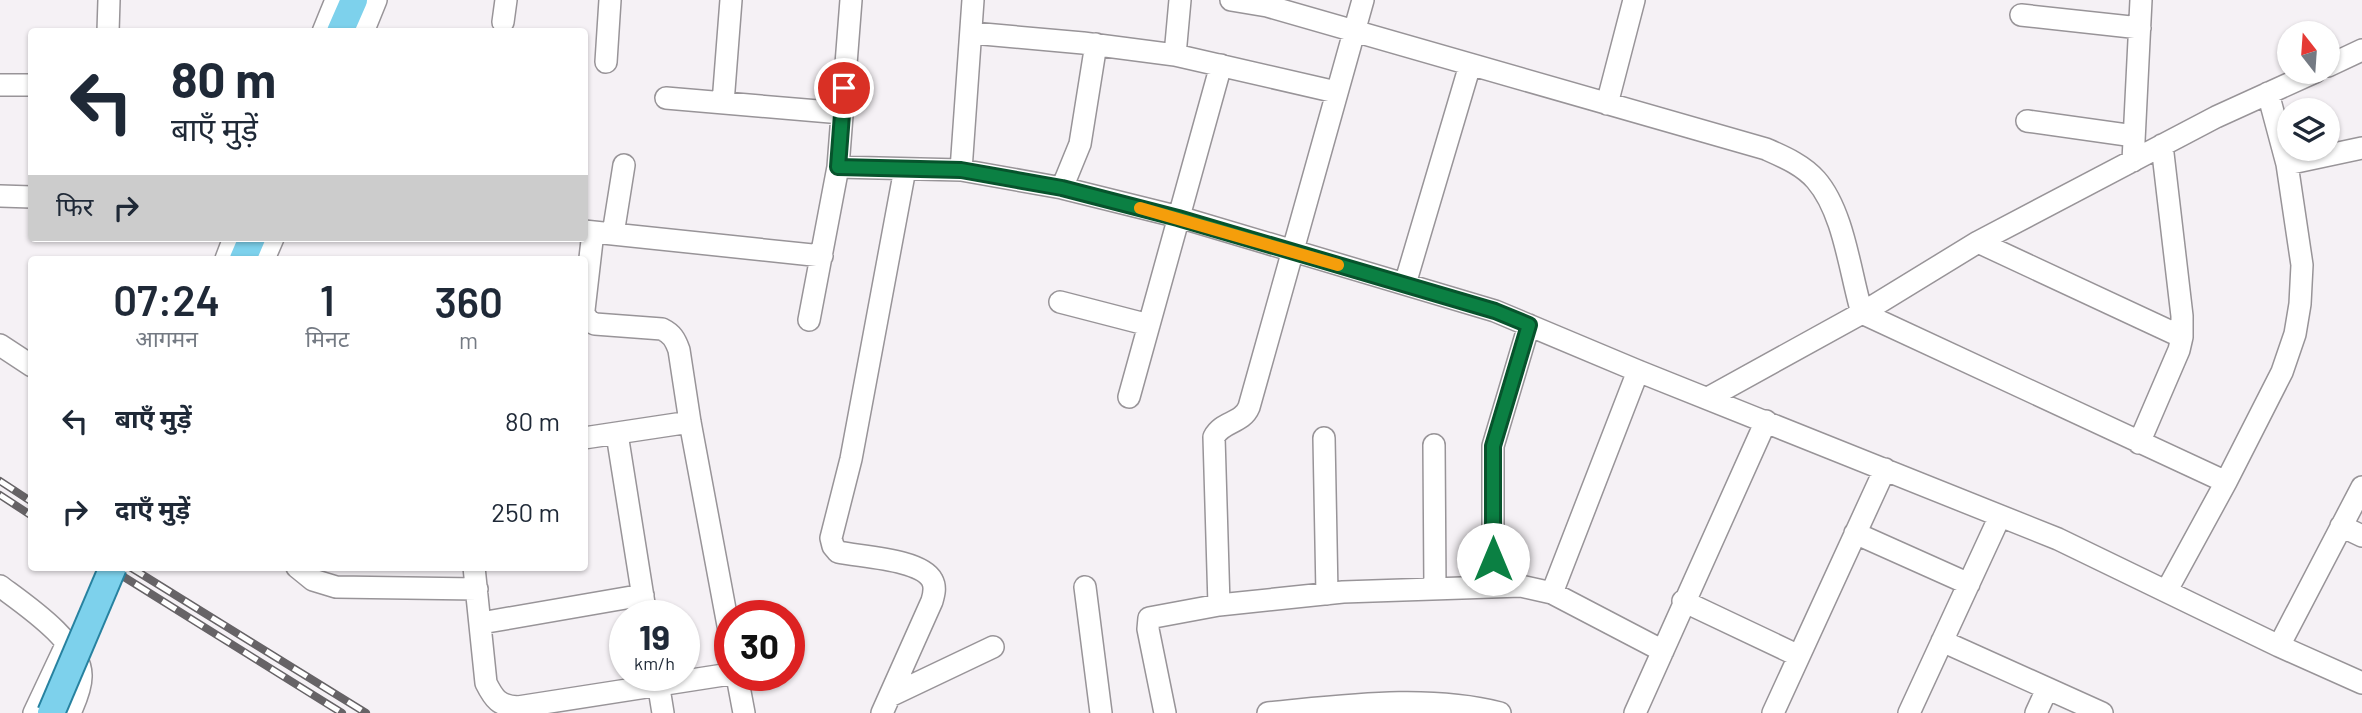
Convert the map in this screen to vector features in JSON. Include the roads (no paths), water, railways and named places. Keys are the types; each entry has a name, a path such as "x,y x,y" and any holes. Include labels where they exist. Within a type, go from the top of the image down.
{"main road":[{"path":"342,28 354,0"},
{"path":"51,713 111,571"}],"street":[{"path":"108,0 108,28"},
{"path":"325,28 336,0"},
{"path":"365,28 376,0"},
{"path":"503,22 506,0"},
{"path":"606,62 610,0"},
{"path":"723,103 731,0"},
{"path":"809,320 838,167 851,0"},
{"path":"961,170 973,0"},
{"path":"1175,55 1180,0"},
{"path":"1231,0 1267,6 1766,149 1794,162 1816,180 1830,202 1863,313 2226,482"},
{"path":"1219,605 1214,437 1224,425 1246,414 1363,0"},
{"path":"1607,104 1634,0"},
{"path":"2133,161 2141,0"},
{"path":"2021,15 2140,28"},
{"path":"972,33 1096,44 1175,55 1336,92"},
{"path":"1062,188 1080,144 1096,44"},
{"path":"2340,60 2362,50"},
{"path":"1129,397 1221,65"},
{"path":"1405,284 1470,65"},
{"path":"1708,398 1863,313 1979,242 2216,117 2288,84"},
{"path":"0,85 28,85"},
{"path":"2167,590 2282,372 2295,334 2301,304 2302,265 2287,164 2268,93"},
{"path":"666,98 842,113"},
{"path":"2027,121 2134,136"},
{"path":"2139,443 2179,350 2182,337 2182,316 2162,145"},
{"path":"2287,164 2362,148"},
{"path":"588,288 597,233 624,165"},
{"path":"838,167 961,170 1062,188 1178,218 1495,311 2058,539 2362,683"},
{"path":"886,704 932,601 935,590 932,579 924,571 904,564 838,552 831,538 851,459 905,169"},
{"path":"0,196 28,197"},
{"path":"597,233 822,256"},
{"path":"1979,242 2182,337"},
{"path":"1060,302 1149,325"},
{"path":"588,319 595,324 662,329 670,334 679,350 723,600"},
{"path":"1493,585 1493,446 1529,325"},
{"path":"0,345 28,363"},
{"path":"1552,593 1638,371"},
{"path":"1635,713 1766,421"},
{"path":"588,438 690,422"},
{"path":"617,434 644,600"},
{"path":"1324,438 1327,594"},
{"path":"1434,446 1435,589"},
{"path":"1773,713 1885,469"},
{"path":"2279,646 2362,486"},
{"path":"1909,713 2000,516"},
{"path":"2341,526 2362,536"},
{"path":"1856,533 1969,584"},
{"path":"302,571 313,580 336,587 477,589"},
{"path":"475,571 486,682 493,699 503,706 518,707 609,689"},
{"path":"1165,713 1148,629 1149,618 1219,605 1327,594 1493,585 1521,586 1552,593 1663,650"},
{"path":"0,586 54,627 78,662 82,675 71,713"},
{"path":"1085,587 1101,713"},
{"path":"1683,601 1799,656"},
{"path":"481,623 609,610"},
{"path":"1942,641 2102,713"},
{"path":"34,713 67,643"},
{"path":"886,704 993,647"},
{"path":"2036,713 2047,689"},
{"path":"659,691 663,713"},
{"path":"740,691 744,713"},
{"path":"1268,713 1428,704 1486,709 1500,713"}],"railway":[{"path":"0,481 28,499"},
{"path":"0,495 28,513"},
{"path":"114,571 342,713"},
{"path":"136,571 366,713"}]}
